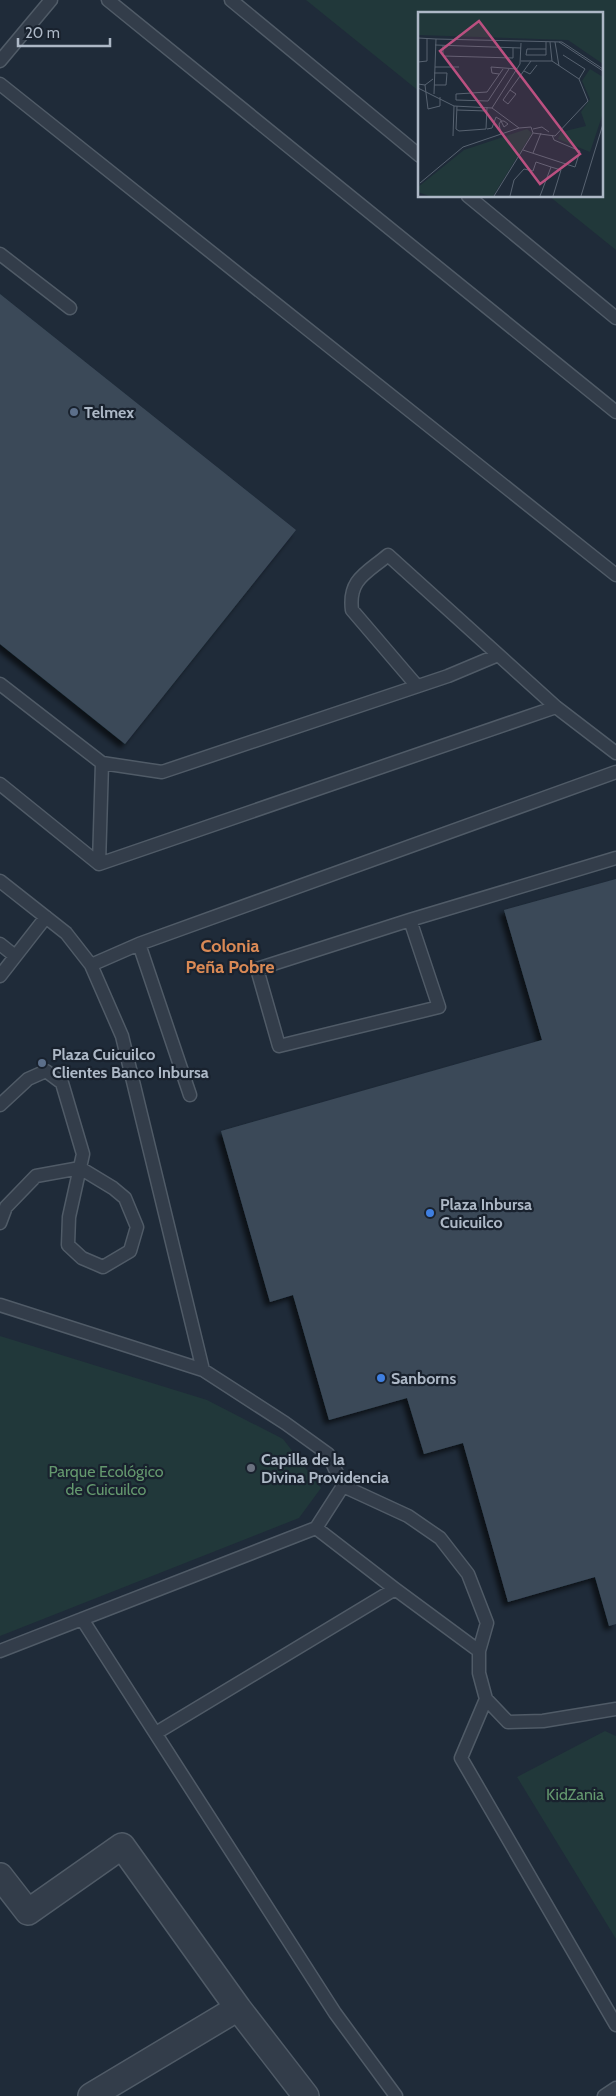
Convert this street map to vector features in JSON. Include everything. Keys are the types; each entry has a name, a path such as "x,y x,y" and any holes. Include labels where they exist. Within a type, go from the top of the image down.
{"street":[{"path":"0,1876 28,1912 122,1846 238,2008 306,2096"},
{"path":"91,2096 238,2008"}],"lane":[{"path":"0,61 51,0"},
{"path":"108,0 616,412"},
{"path":"230,0 418,154"},
{"path":"0,84 616,575"},
{"path":"470,198 616,318"},
{"path":"0,254 70,308"},
{"path":"417,686 352,610 351,596 354,584 388,555 556,707 616,753"},
{"path":"0,684 102,763 162,772 448,676 498,655"},
{"path":"99,864 556,707"},
{"path":"99,864 102,763"},
{"path":"91,965 139,944 616,772"},
{"path":"0,784 99,864"},
{"path":"410,920 439,1007 279,1046 257,969 410,920 616,858"},
{"path":"0,880 66,932 91,965 122,1036 203,1370"},
{"path":"0,976 46,917"},
{"path":"0,944 15,956"},
{"path":"139,944 190,1095"},
{"path":"0,1105 28,1079 46,1071 62,1084 83,1154 80,1168 69,1217 68,1245 82,1258 103,1267 130,1250 137,1227 125,1198 113,1188 80,1168 36,1176 6,1207 0,1223"},
{"path":"0,1305 203,1370 285,1423 328,1454 343,1486 408,1516 440,1538 468,1574 488,1623 479,1651 479,1673 486,1699 508,1722 543,1721 616,1709"},
{"path":"0,1651 316,1528 343,1486"},
{"path":"316,1528 479,1651"},
{"path":"156,1733 395,1589"},
{"path":"82,1619 335,2013 396,2096"},
{"path":"486,1699 461,1758 616,2025"},
{"path":"604,2096 616,2088"}],"green space":[{"path":"306,0 616,0 616,250 551,198 604,198 604,12 418,12 418,90"},
{"name":"Parque Ecológico de Cuicuilco","path":"0,1336 207,1400 283,1439 321,1488 299,1518 0,1636"},
{"name":"KidZania","path":"605,1731 616,1736 616,1939 517,1777"}],"building":[{"name":"Telmex","path":"0,294 296,530 125,744 0,644"},
{"name":"Plaza Inbursa Cuicuilco","path":"616,879 616,1624 609,1626 595,1577 508,1602 463,1443 424,1454 407,1398 329,1420 293,1295 270,1302 221,1131 542,1040 504,910"}],"place":[{"name":"Telmex","path":"74,412"},
{"name":"Plaza Cuicuilco Clientes Banco Inbursa","path":"42,1063"},
{"name":"Plaza Inbursa Cuicuilco","path":"430,1213"},
{"name":"Sanborns","path":"381,1378"},
{"name":"Capilla de la Divina Providencia","path":"251,1468"}],"district":[{"name":"Colonia Peña Pobre","path":"230,956"}]}
